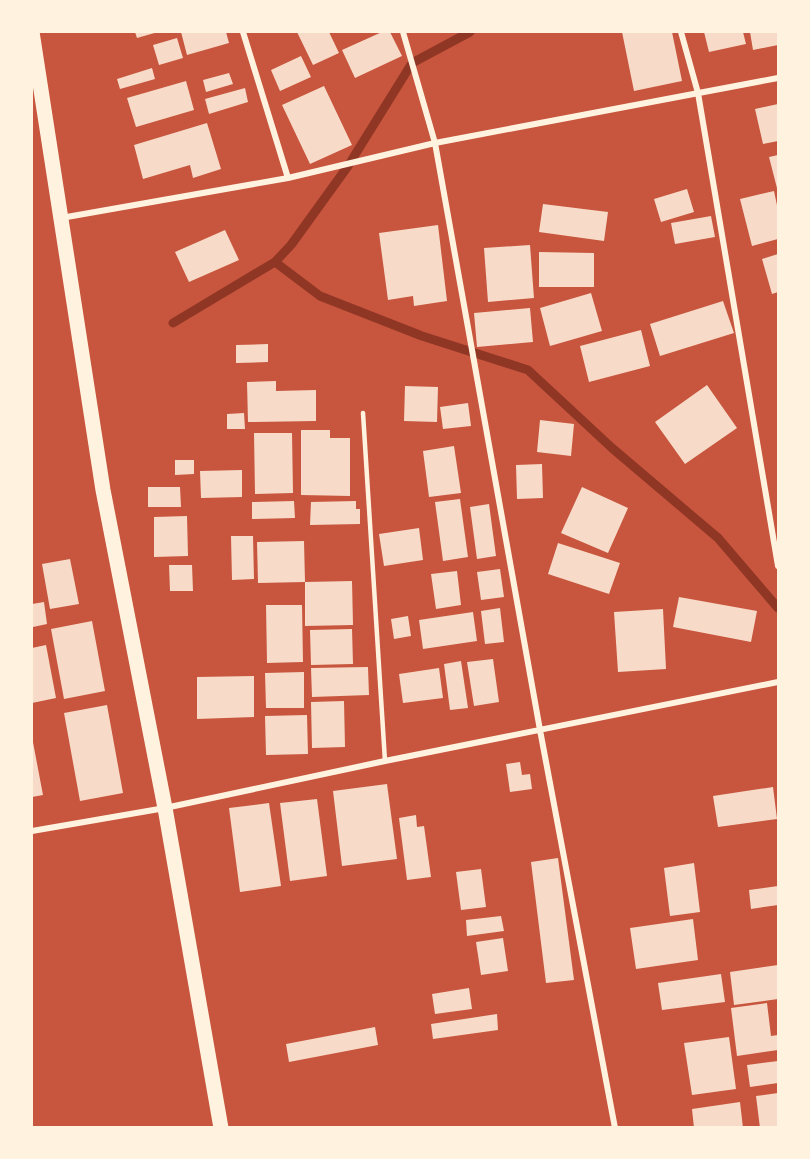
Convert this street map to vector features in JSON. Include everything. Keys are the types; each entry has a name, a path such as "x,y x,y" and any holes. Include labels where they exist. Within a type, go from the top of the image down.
{"main road":[{"path":"32,32 103,490 165,808 220,1128"}],"street":[{"path":"243,32 288,178"},
{"path":"403,32 435,143 540,730 615,1128"},
{"path":"681,32 698,93 778,566"},
{"path":"61,218 288,178 435,143 778,78"},
{"path":"32,831 165,808 778,682"}],"lane":[{"path":"363,413 385,761"}],"building":[{"path":"135,32 158,32 137,38"},
{"path":"181,32 226,32 229,43 187,55"},
{"path":"297,32 329,32 339,53 313,65"},
{"path":"382,32 390,32 402,56 355,78 342,50"},
{"path":"622,32 672,32 682,81 634,91"},
{"path":"704,32 743,32 746,44 709,52"},
{"path":"750,32 778,32 778,45 753,50"},
{"path":"177,38 183,58 159,65 153,45"},
{"path":"301,56 311,77 280,91 271,70"},
{"path":"152,68 155,79 120,89 117,79"},
{"path":"229,73 233,84 206,92 203,80"},
{"path":"186,81 194,110 136,127 127,98"},
{"path":"324,86 352,145 310,164 282,105"},
{"path":"245,88 248,102 209,114 205,99"},
{"path":"778,104 778,141 763,144 755,109"},
{"path":"207,123 221,169 193,178 190,165 143,179 134,145"},
{"path":"778,155 778,192 769,157"},
{"path":"687,189 694,212 661,222 654,199"},
{"path":"774,191 778,210 778,239 752,246 740,199"},
{"path":"543,204 608,212 604,241 539,232"},
{"path":"711,216 715,237 675,244 671,223"},
{"path":"438,225 447,301 414,306 413,296 388,300 379,233"},
{"path":"225,230 239,260 189,282 175,252"},
{"path":"530,245 534,298 488,302 484,248"},
{"path":"539,252 594,253 594,287 539,287"},
{"path":"778,254 778,292 772,294 762,259"},
{"path":"591,293 602,331 550,346 540,308"},
{"path":"723,301 734,333 660,356 650,324"},
{"path":"530,308 533,342 477,347 474,313"},
{"path":"641,330 650,366 589,382 580,346"},
{"path":"268,344 268,362 236,363 236,345"},
{"path":"276,381 276,391 316,390 316,421 248,422 247,382"},
{"path":"707,385 737,428 685,464 655,422"},
{"path":"405,386 438,387 437,422 404,421"},
{"path":"468,403 471,426 443,429 440,407"},
{"path":"244,413 245,429 227,429 227,414"},
{"path":"540,420 574,424 571,456 537,452"},
{"path":"301,430 330,430 330,438 350,438 350,496 301,495"},
{"path":"254,433 292,433 293,493 255,494"},
{"path":"454,446 461,493 429,497 423,451"},
{"path":"175,460 194,460 194,474 175,475"},
{"path":"542,464 543,498 517,499 516,465"},
{"path":"242,470 242,497 201,498 200,471"},
{"path":"148,487 180,487 181,507 148,507"},
{"path":"582,487 628,508 608,553 561,533"},
{"path":"460,499 468,557 443,561 435,502"},
{"path":"294,501 295,518 252,519 252,502"},
{"path":"356,501 356,509 360,509 360,524 310,525 311,502"},
{"path":"489,504 496,556 477,559 470,507"},
{"path":"187,516 188,556 154,557 154,517"},
{"path":"419,528 423,560 384,566 379,534"},
{"path":"231,536 253,536 254,579 232,580"},
{"path":"304,541 305,582 258,583 257,542"},
{"path":"558,543 620,563 609,594 548,574"},
{"path":"70,559 79,604 50,609 42,564"},
{"path":"169,565 192,565 193,591 170,591"},
{"path":"500,569 504,597 481,600 477,572"},
{"path":"457,571 461,605 436,609 431,574"},
{"path":"352,581 353,625 305,626 305,582"},
{"path":"679,597 757,611 751,642 673,627"},
{"path":"44,602 47,624 33,627 32,604"},
{"path":"266,605 302,605 303,662 267,663"},
{"path":"500,608 504,642 485,644 481,611"},
{"path":"663,609 666,669 618,672 614,612"},
{"path":"473,612 477,641 423,649 419,620"},
{"path":"408,616 411,636 394,639 391,619"},
{"path":"92,621 105,691 64,699 51,629"},
{"path":"352,629 353,664 311,665 310,630"},
{"path":"46,645 56,698 32,703 32,648"},
{"path":"493,659 499,702 474,706 467,662"},
{"path":"461,661 468,708 450,710 444,664"},
{"path":"368,667 369,695 312,697 311,668"},
{"path":"439,668 443,698 403,703 399,674"},
{"path":"304,672 304,708 266,708 265,673"},
{"path":"254,676 254,717 197,719 197,677"},
{"path":"344,701 345,747 312,748 311,702"},
{"path":"107,705 123,793 80,801 64,713"},
{"path":"307,715 308,754 266,755 265,716"},
{"path":"32,737 43,795 32,797"},
{"path":"520,762 522,775 530,774 532,789 510,792 506,764"},
{"path":"387,784 397,859 342,866 333,791"},
{"path":"773,787 777,819 718,827 713,796"},
{"path":"317,799 327,876 290,881 280,803"},
{"path":"269,803 281,886 240,892 229,808"},
{"path":"416,815 417,827 424,826 431,877 407,880 399,818"},
{"path":"558,858 574,980 546,983 531,862"},
{"path":"694,863 700,912 670,916 664,868"},
{"path":"481,869 486,907 461,910 456,872"},
{"path":"778,886 778,905 751,909 749,890"},
{"path":"501,916 504,931 467,936 466,920"},
{"path":"693,919 698,960 636,969 630,928"},
{"path":"503,938 508,971 481,975 476,942"},
{"path":"778,965 778,999 734,1005 730,972"},
{"path":"721,974 725,1002 662,1010 658,983"},
{"path":"469,988 472,1009 435,1014 432,994"},
{"path":"767,1003 771,1036 778,1035 778,1050 737,1056 731,1008"},
{"path":"497,1014 498,1030 433,1039 431,1024"},
{"path":"375,1027 378,1045 289,1062 286,1044"},
{"path":"729,1037 736,1089 692,1095 684,1043"},
{"path":"778,1061 778,1083 750,1087 747,1065"},
{"path":"778,1093 778,1128 760,1128 756,1096"},
{"path":"740,1102 743,1128 694,1128 692,1109"}],"waterway":[{"path":"173,323 275,262 291,245 348,166 412,63 470,32"},
{"path":"275,262 320,296 422,336 528,370 612,448 718,538 778,608"}]}
